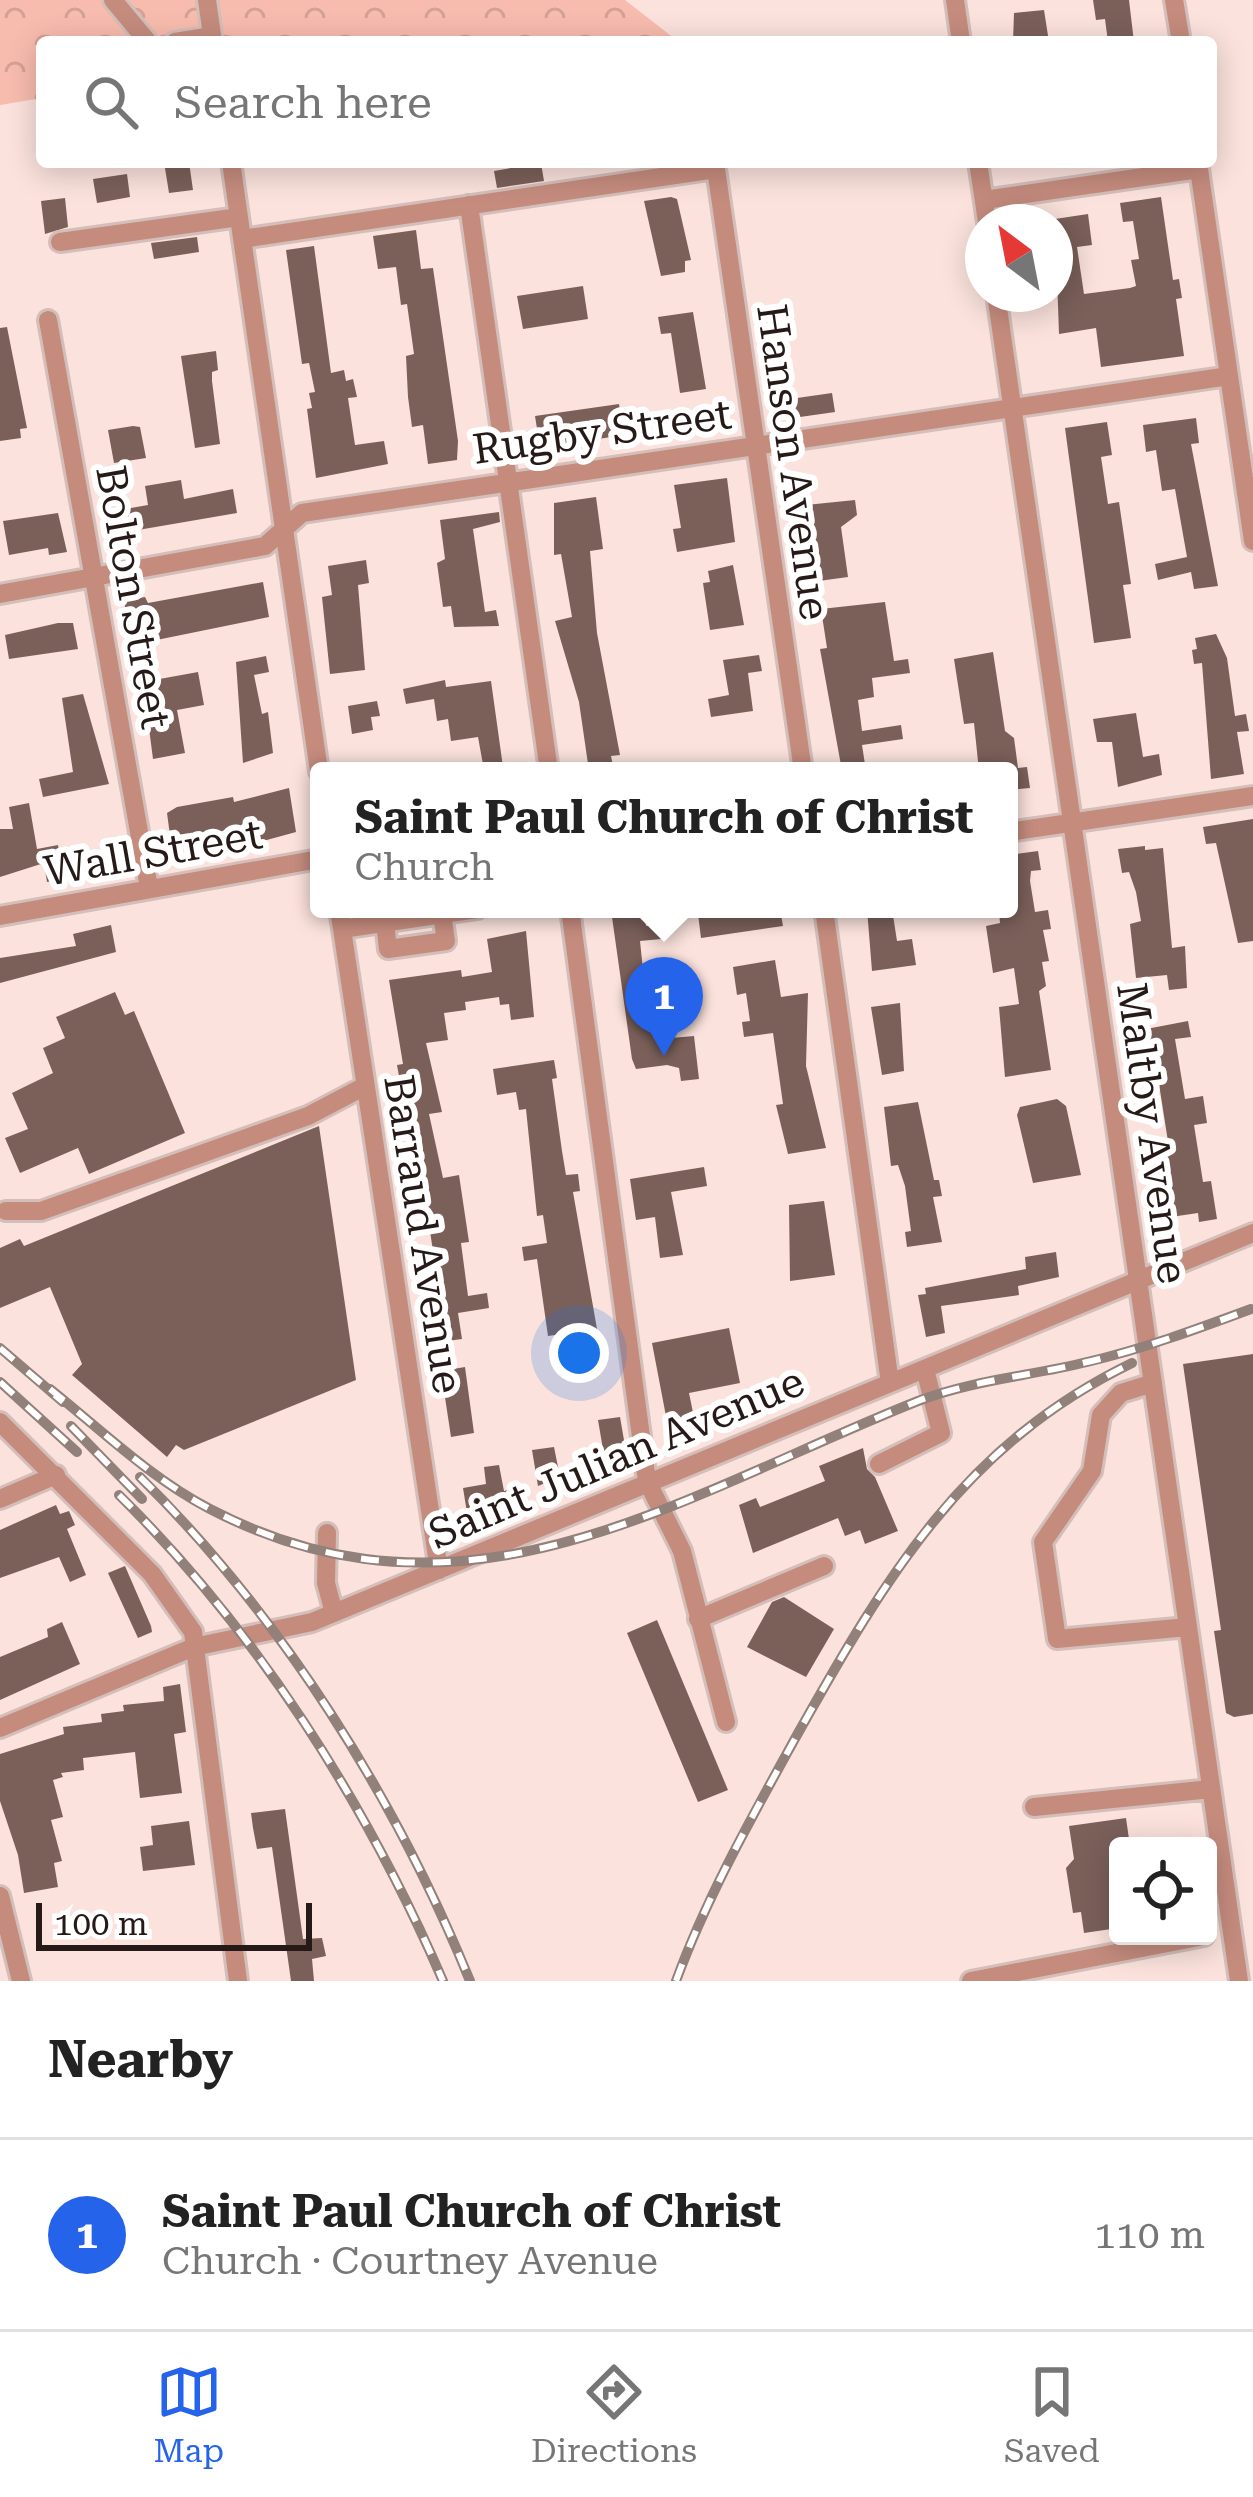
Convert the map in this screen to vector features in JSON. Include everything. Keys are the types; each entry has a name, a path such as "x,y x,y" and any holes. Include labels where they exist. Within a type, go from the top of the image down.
{"street":[{"path":"113,0 143,36"},
{"path":"207,0 213,36"},
{"path":"955,0 960,36"},
{"path":"1174,0 1179,36"},
{"path":"232,168 318,762"},
{"path":"242,239 697,168"},
{"name":"Hanson Avenue","path":"716,168 802,762"},
{"path":"979,168 985,204"},
{"path":"984,200 1186,168"},
{"path":"1199,168 1253,541"},
{"path":"469,205 548,762"},
{"path":"60,242 238,217"},
{"name":"Maltby Avenue","path":"999,312 1239,1981"},
{"name":"Bolton Street","path":"48,320 149,888"},
{"name":"Rugby Street","path":"0,594 265,546 302,513 1229,376"},
{"path":"1018,831 1253,796"},
{"name":"Wall Street","path":"0,916 310,861"},
{"path":"340,919 385,923 417,918"},
{"path":"571,918 646,1481 682,1551 726,1722"},
{"path":"825,918 890,1383"},
{"name":"Barraud Avenue","path":"340,919 439,1570"},
{"path":"6,1211 41,1211 308,1116 364,1086"},
{"name":"Saint Julian Avenue","path":"0,1728 194,1647 272,1632 334,1613 1253,1233"},
{"path":"879,1464 940,1433 925,1369"},
{"path":"1153,1383 1121,1393 1101,1415 1092,1471 1043,1542 1054,1620 1057,1639 1188,1627"},
{"path":"0,1422 152,1574 184,1615 194,1647 238,1981"},
{"path":"0,1499 56,1475"},
{"path":"327,1533 326,1583 334,1613"},
{"path":"698,1619 824,1566"},
{"path":"1034,1807 1211,1789"},
{"path":"0,1896 21,1981"},
{"path":"1217,1933 1253,1927"},
{"path":"970,1981 1162,1945"}],"green space":[{"path":"0,0 625,0 671,36 36,36 36,99 0,105"}],"building":[{"path":"1093,0 1129,0 1133,36 1107,36 1105,19 1096,20"},
{"path":"1044,10 1048,36 1013,36 1014,13"},
{"path":"165,168 190,168 193,190 169,193"},
{"path":"542,168 544,181 497,188 494,171"},
{"path":"127,174 130,197 97,203 93,179"},
{"path":"1161,197 1173,280 1179,279 1182,298 1176,299 1184,356 1101,367 1096,328 1059,334 1058,312 1073,312 1073,216 1088,214 1092,245 1077,247 1084,294 1136,286 1131,260 1139,259 1133,221 1123,222 1120,203"},
{"path":"65,198 68,227 45,234 41,201"},
{"path":"677,199 691,260 685,261 685,272 661,276 644,201"},
{"path":"416,230 421,269 433,268 458,441 457,460 428,464 423,425 412,427 408,397 406,356 414,354 407,304 401,305 396,267 378,269 373,236"},
{"path":"197,237 199,252 154,259 151,243"},
{"path":"314,246 331,373 344,370 346,381 353,379 357,397 348,398 355,445 384,441 388,464 316,478 307,409 312,408 309,393 315,392 309,363 302,364 286,250"},
{"path":"583,286 588,319 523,329 517,296"},
{"path":"693,312 706,389 680,393 671,333 661,334 658,317"},
{"path":"7,327 27,428 20,429 21,438 0,441 0,328"},
{"path":"216,351 218,370 212,372 212,381 220,444 195,448 181,356"},
{"path":"832,393 835,412 793,418 790,399"},
{"path":"619,404 624,435 540,448 535,416"},
{"path":"1196,418 1199,443 1191,444 1218,586 1194,589 1191,572 1158,580 1155,564 1187,557 1175,489 1162,491 1156,450 1146,452 1143,425"},
{"path":"1107,422 1112,455 1101,457 1108,504 1119,502 1131,584 1123,585 1131,638 1094,643 1065,428"},
{"path":"140,427 146,458 114,463 108,430"},
{"path":"727,478 735,542 677,552 673,529 681,528 674,485"},
{"path":"181,480 184,499 233,489 237,513 138,530 134,539 119,542 113,536 108,512 148,505 145,486"},
{"path":"596,497 603,549 590,551 597,633 620,755 611,756 612,762 588,762 579,702 555,621 572,617 561,554 554,555 554,503"},
{"path":"855,500 857,515 841,527 848,577 804,583 799,546 812,544 806,505"},
{"path":"499,512 500,522 473,529 485,612 496,610 499,626 454,627 451,606 443,607 437,563 445,559 440,520"},
{"path":"58,513 67,552 49,555 48,548 9,555 3,521"},
{"path":"366,560 369,583 358,585 365,670 330,674 322,597 332,595 328,566"},
{"path":"733,565 744,625 710,630 703,583 710,582 708,571"},
{"path":"263,582 269,617 132,645 124,601 145,597 148,603"},
{"path":"885,602 894,661 908,659 910,673 872,678 874,697 858,700 862,731 901,725 903,739 862,745 865,762 840,762 820,649 827,648 821,609"},
{"path":"73,623 78,649 9,659 5,635"},
{"path":"1216,634 1227,658 1235,716 1246,714 1249,731 1237,732 1244,774 1211,779 1202,663 1194,664 1192,650 1197,649 1195,638"},
{"path":"993,652 1005,731 1014,738 1017,762 978,762 974,723 964,724 954,659"},
{"path":"759,655 762,671 748,673 753,711 711,717 708,699 729,695 723,660"},
{"path":"266,656 269,672 254,675 262,714 268,712 273,753 243,763 236,662"},
{"path":"198,672 204,705 177,710 185,753 153,759 143,682"},
{"path":"445,680 446,687 491,681 502,762 483,762 478,737 451,741 448,719 437,721 434,699 406,704 403,689"},
{"path":"83,694 109,784 43,797 39,779 73,772 62,698"},
{"path":"377,701 380,716 371,717 373,730 352,734 348,706"},
{"path":"1136,713 1143,757 1159,754 1162,775 1118,787 1112,742 1097,742 1093,719"},
{"path":"1027,767 1030,788 1018,789 1018,768"},
{"path":"289,788 296,832 252,844 248,825 171,843 167,813 177,807 233,797 234,802"},
{"path":"29,803 37,849 58,845 64,879 47,882 44,863 0,877 0,829 13,829 9,807"},
{"path":"1253,819 1253,941 1238,943 1216,843 1206,844 1203,827"},
{"path":"1145,846 1145,850 1163,848 1172,948 1185,946 1187,988 1169,990 1167,975 1136,978 1130,924 1141,921 1136,892 1129,872 1122,873 1118,849"},
{"path":"1038,851 1041,870 1031,871 1030,881 1035,912 1048,910 1051,929 1043,930 1049,961 1042,962 1046,986 1039,991 1051,1070 1005,1077 999,1007 1019,1004 1014,968 993,973 986,926 1000,923 1000,918 1018,918 1018,854"},
{"path":"612,918 645,918 646,926 659,925 661,939 640,941 646,999 657,998 660,1039 694,1036 699,1079 681,1081 679,1068 667,1065 636,1069"},
{"path":"698,918 782,918 783,926 701,938"},
{"path":"868,918 893,918 897,941 912,939 916,965 872,971"},
{"path":"111,925 116,952 0,983 0,958 76,946 73,934"},
{"path":"526,931 534,1017 511,1020 509,1004 500,1005 499,997 465,1002 466,1010 444,1013 448,1040 426,1043 442,1112 429,1114 443,1178 459,1175 469,1242 461,1243 468,1296 487,1293 489,1308 458,1313 462,1339 447,1341 446,1334 429,1337 426,1318 431,1317 419,1266 435,1264 426,1205 418,1206 415,1182 423,1180 417,1152 413,1153 405,1117 396,1119 394,1102 403,1099 397,1065 403,1064 389,980 461,970 462,977 492,972 487,939"},
{"path":"775,960 781,997 808,993 806,1066 826,1148 788,1154 776,1105 783,1104 773,1033 744,1037 742,1022 750,1021 746,993 737,995 733,967"},
{"path":"115,992 125,1015 134,1011 185,1133 89,1174 78,1148 20,1173 5,1138 28,1129 12,1093 53,1073 43,1048 65,1038 56,1017"},
{"path":"900,1003 904,1071 882,1075 871,1007"},
{"path":"1188,1021 1191,1037 1175,1039 1185,1099 1203,1096 1207,1123 1194,1125 1203,1182 1211,1181 1217,1219 1199,1222 1198,1213 1164,1218 1154,1150 1169,1148 1159,1084 1148,1085 1141,1030"},
{"path":"554,1060 557,1078 552,1079 562,1151 566,1175 578,1174 580,1191 573,1192 597,1329 548,1336 537,1259 524,1261 522,1247 547,1243 543,1215 537,1216 526,1109 519,1110 516,1092 497,1095 493,1069"},
{"path":"1057,1099 1066,1106 1081,1175 1033,1183 1017,1115 1020,1107"},
{"path":"918,1102 934,1180 939,1180 942,1196 933,1197 942,1242 907,1247 905,1232 911,1231 905,1186 898,1165 891,1166 884,1107"},
{"path":"319,1126 356,1380 184,1450 176,1445 167,1457 72,1375 82,1364 50,1287 0,1308 0,1248 20,1239 24,1246"},
{"path":"704,1167 707,1186 671,1192 683,1255 660,1258 655,1217 636,1220 630,1179"},
{"path":"824,1201 835,1275 790,1281 789,1205"},
{"path":"1056,1252 1059,1277 1018,1286 1019,1295 941,1306 945,1333 926,1337 918,1295 926,1294 925,1288 1026,1269 1025,1257"},
{"path":"729,1328 740,1383 689,1393 696,1427 669,1432 652,1343"},
{"path":"1253,1354 1253,1714 1234,1717 1226,1713 1214,1631 1221,1630 1183,1364"},
{"path":"465,1367 474,1433 451,1437 441,1371"},
{"path":"620,1417 629,1469 607,1473 598,1420"},
{"path":"554,1447 560,1477 538,1486 532,1450"},
{"path":"863,1448 867,1469 898,1531 865,1544 860,1530 845,1536 838,1518 753,1553 739,1505 756,1498 760,1507 825,1481 819,1466"},
{"path":"499,1465 504,1491 513,1489 516,1507 469,1525 463,1488 486,1484 484,1467"},
{"path":"56,1505 60,1514 69,1511 75,1525 67,1529 86,1575 70,1582 59,1557 0,1578 0,1530"},
{"path":"125,1566 151,1626 152,1632 138,1638 108,1573"},
{"path":"784,1597 834,1629 806,1677 747,1647 772,1602"},
{"path":"657,1620 728,1790 698,1802 627,1633"},
{"path":"62,1622 80,1664 0,1700 0,1657 48,1637 47,1629"},
{"path":"180,1684 186,1732 174,1734 182,1793 140,1798 135,1752 83,1758 84,1770 61,1773 63,1777 53,1780 63,1817 51,1820 62,1861 54,1863 58,1887 24,1893 18,1855 0,1801 0,1754 64,1734 63,1727 102,1722 101,1714 124,1711 123,1705 164,1701 163,1687"},
{"path":"285,1809 303,1939 322,1938 326,1956 312,1959 314,1981 291,1981 272,1847 257,1849 253,1828 251,1813"},
{"path":"1126,1818 1129,1837 1109,1837 1109,1929 1084,1933 1081,1912 1073,1913 1066,1868 1074,1859 1069,1826"},
{"path":"189,1821 195,1865 143,1871 140,1847 153,1845 151,1826"}],"railway":[{"path":"50,1389 189,1497 305,1547 396,1562 485,1558 572,1540 657,1512 939,1394 1108,1357 1251,1309"},
{"path":"0,1348 63,1402"},
{"path":"676,1981 748,1826 830,1677 898,1569 975,1475 1021,1434 1073,1396 1132,1363"},
{"path":"0,1382 77,1452"},
{"path":"71,1426 142,1499"},
{"path":"140,1477 241,1589 330,1712 407,1844 470,1981"},
{"path":"119,1495 217,1604 304,1723 379,1849 443,1981"}],"place":[{"name":"Saint Paul Church of Christ","path":"664,1056"}]}
